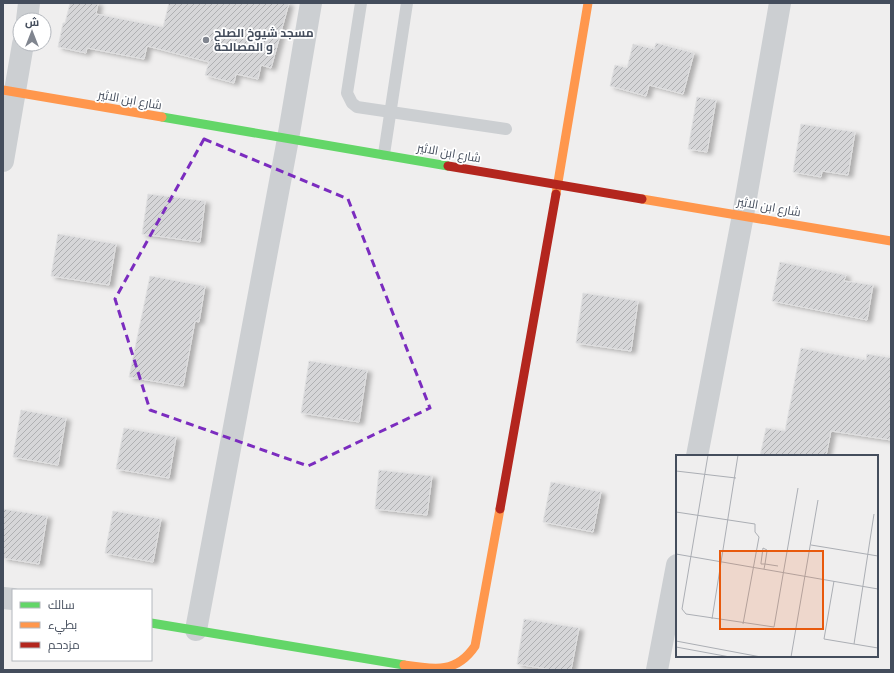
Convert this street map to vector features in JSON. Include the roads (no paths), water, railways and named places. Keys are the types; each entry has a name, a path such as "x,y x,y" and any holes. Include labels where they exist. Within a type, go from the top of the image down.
{"street":[{"path":"196,630 312,3"},
{"path":"152,622 433,670 447,670 460,666 468,659 475,646 558,184 588,3"},
{"path":"697,455 780,3"},
{"path":"3,161 9,91 21,52"},
{"name":"شارع ابن الاثير","path":"9,91 891,241"},
{"path":"657,670 676,570"}],"lane":[{"path":"361,3 347,93 352,103 357,107 506,129"},
{"path":"384,154 407,3"}],"place":[{"name":"مسجد شيوخ الصلح و المصالحة","path":"206,40"}]}
